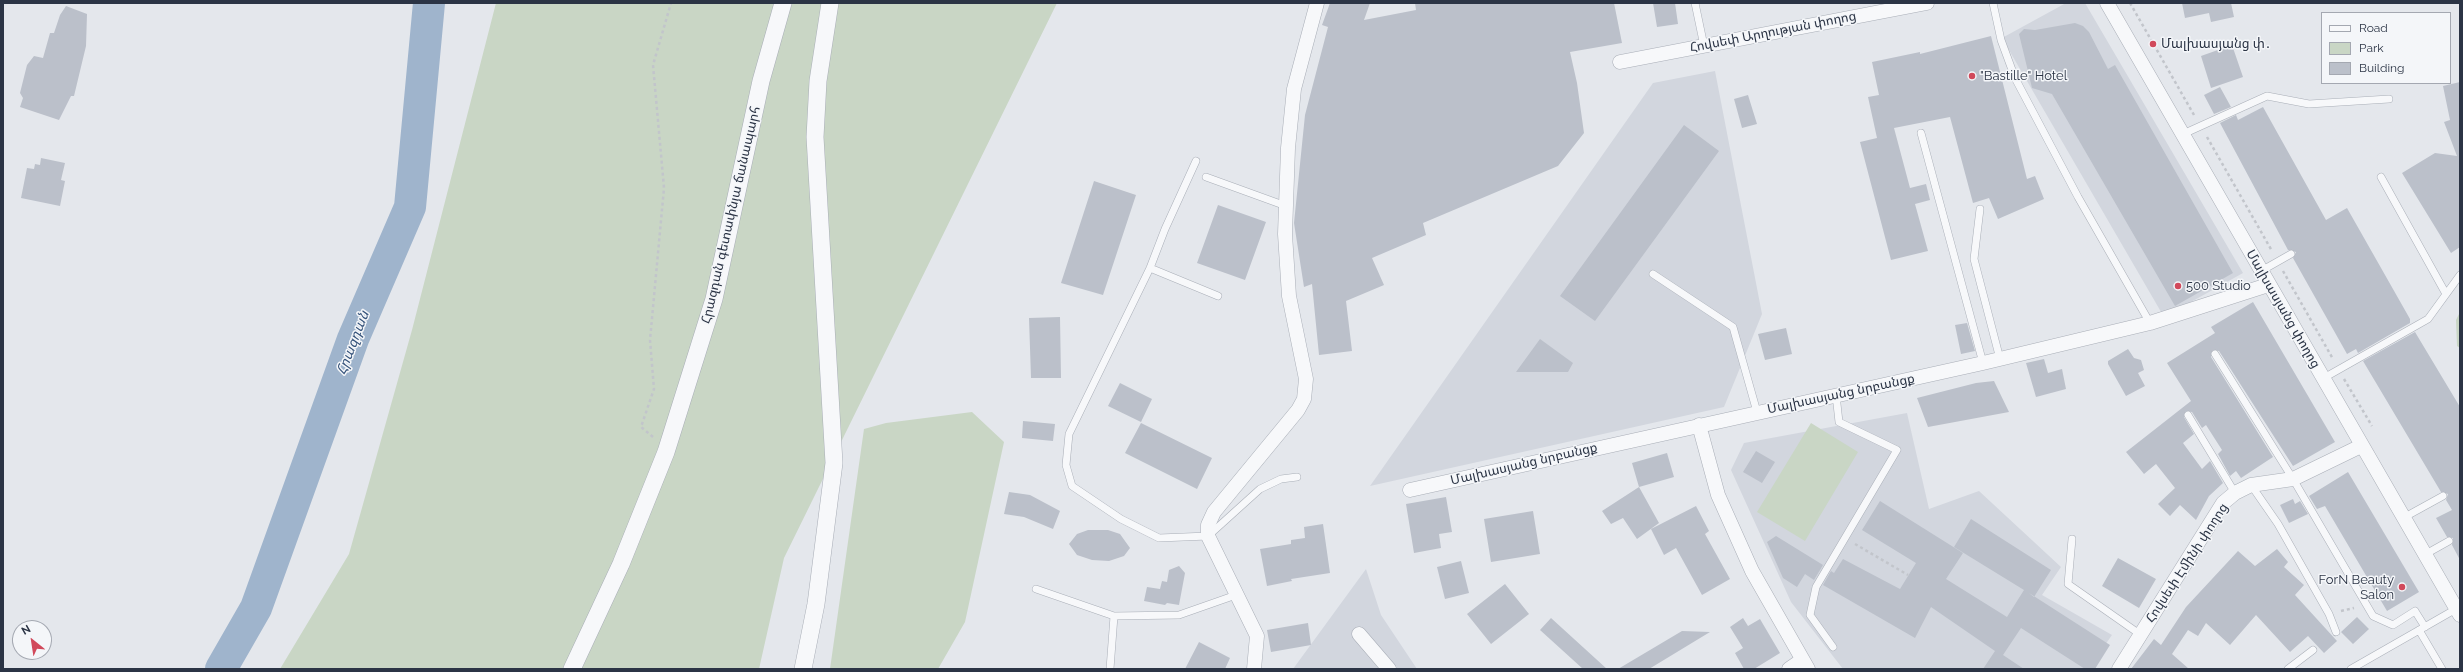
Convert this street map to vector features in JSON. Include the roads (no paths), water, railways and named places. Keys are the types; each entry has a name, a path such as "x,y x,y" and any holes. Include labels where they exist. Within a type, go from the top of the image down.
{"street":[{"name":"Հրազդան գետափնյա ճանապարհ","path":"572,669 621,564 666,452 714,299 761,81 783,3"},
{"path":"803,669 816,604 834,463 815,137 818,82 830,3"},
{"path":"1254,669 1257,636 1208,536 1208,525 1214,512 1289,422 1304,399 1306,379 1289,296 1285,234 1294,89 1317,3"},
{"name":"Հովսեփ Արղության փողոց","path":"1620,62 1907,5 1927,3"},
{"name":"Մալխասյանց փողոց","path":"2107,3 2322,379 2458,612"},
{"name":"Մալխասյանց նրբանցք","path":"1410,490 2000,359 2150,323 2268,285"},
{"path":"1699,425 1718,495 1752,571 1805,665 1789,669"},
{"name":"Հովսեփ Էմինի փողոց","path":"2119,669 2223,504 2234,493 2252,485 2293,480 2361,446"},
{"path":"1359,634 1389,669"}],"lane":[{"path":"1695,3 1704,46"},
{"path":"1993,3 2000,40 2015,78 2078,197 2150,323"},
{"path":"2183,134 2267,96 2309,104 2389,99"},
{"path":"1921,132 1983,363"},
{"path":"1196,161 1165,229 1150,268 1069,434 1066,465 1072,486 1122,519 1159,538 1208,536 1260,489 1281,479 1298,478"},
{"path":"1206,177 1286,206"},
{"path":"2381,177 2446,294"},
{"path":"1980,209 1974,259 2000,359"},
{"path":"2261,271 2291,254"},
{"path":"1150,268 1218,296"},
{"path":"1653,274 1733,327 1757,412"},
{"path":"2322,379 2428,319 2460,275"},
{"path":"2215,354 2293,480 2373,616 2393,624 2415,611 2422,629 2442,669"},
{"path":"1833,647 1810,615 1816,587 1897,450 1840,422 1836,395"},
{"path":"2188,415 2234,493"},
{"path":"2252,485 2278,524 2329,614 2336,632"},
{"path":"2403,518 2443,496"},
{"path":"2072,539 2068,584 2140,635"},
{"path":"2424,555 2449,541"},
{"path":"1036,589 1114,616 1179,615 1236,595"},
{"path":"2351,669 2422,629 2458,612"},
{"path":"1110,669 1114,616"},
{"path":"2288,669 2313,650"}],"waterway":[{"name":"Հրազդան","path":"221,669 256,608 353,339 410,207 429,3"}],"place":[{"name":"Մալխասյանց փ․","path":"2153,44"},
{"name":"\"Bastille\" Hotel","path":"1972,76"},
{"name":"500 Studio","path":"2178,286"},
{"name":"ForN Beauty Salon","path":"2402,587"}]}
